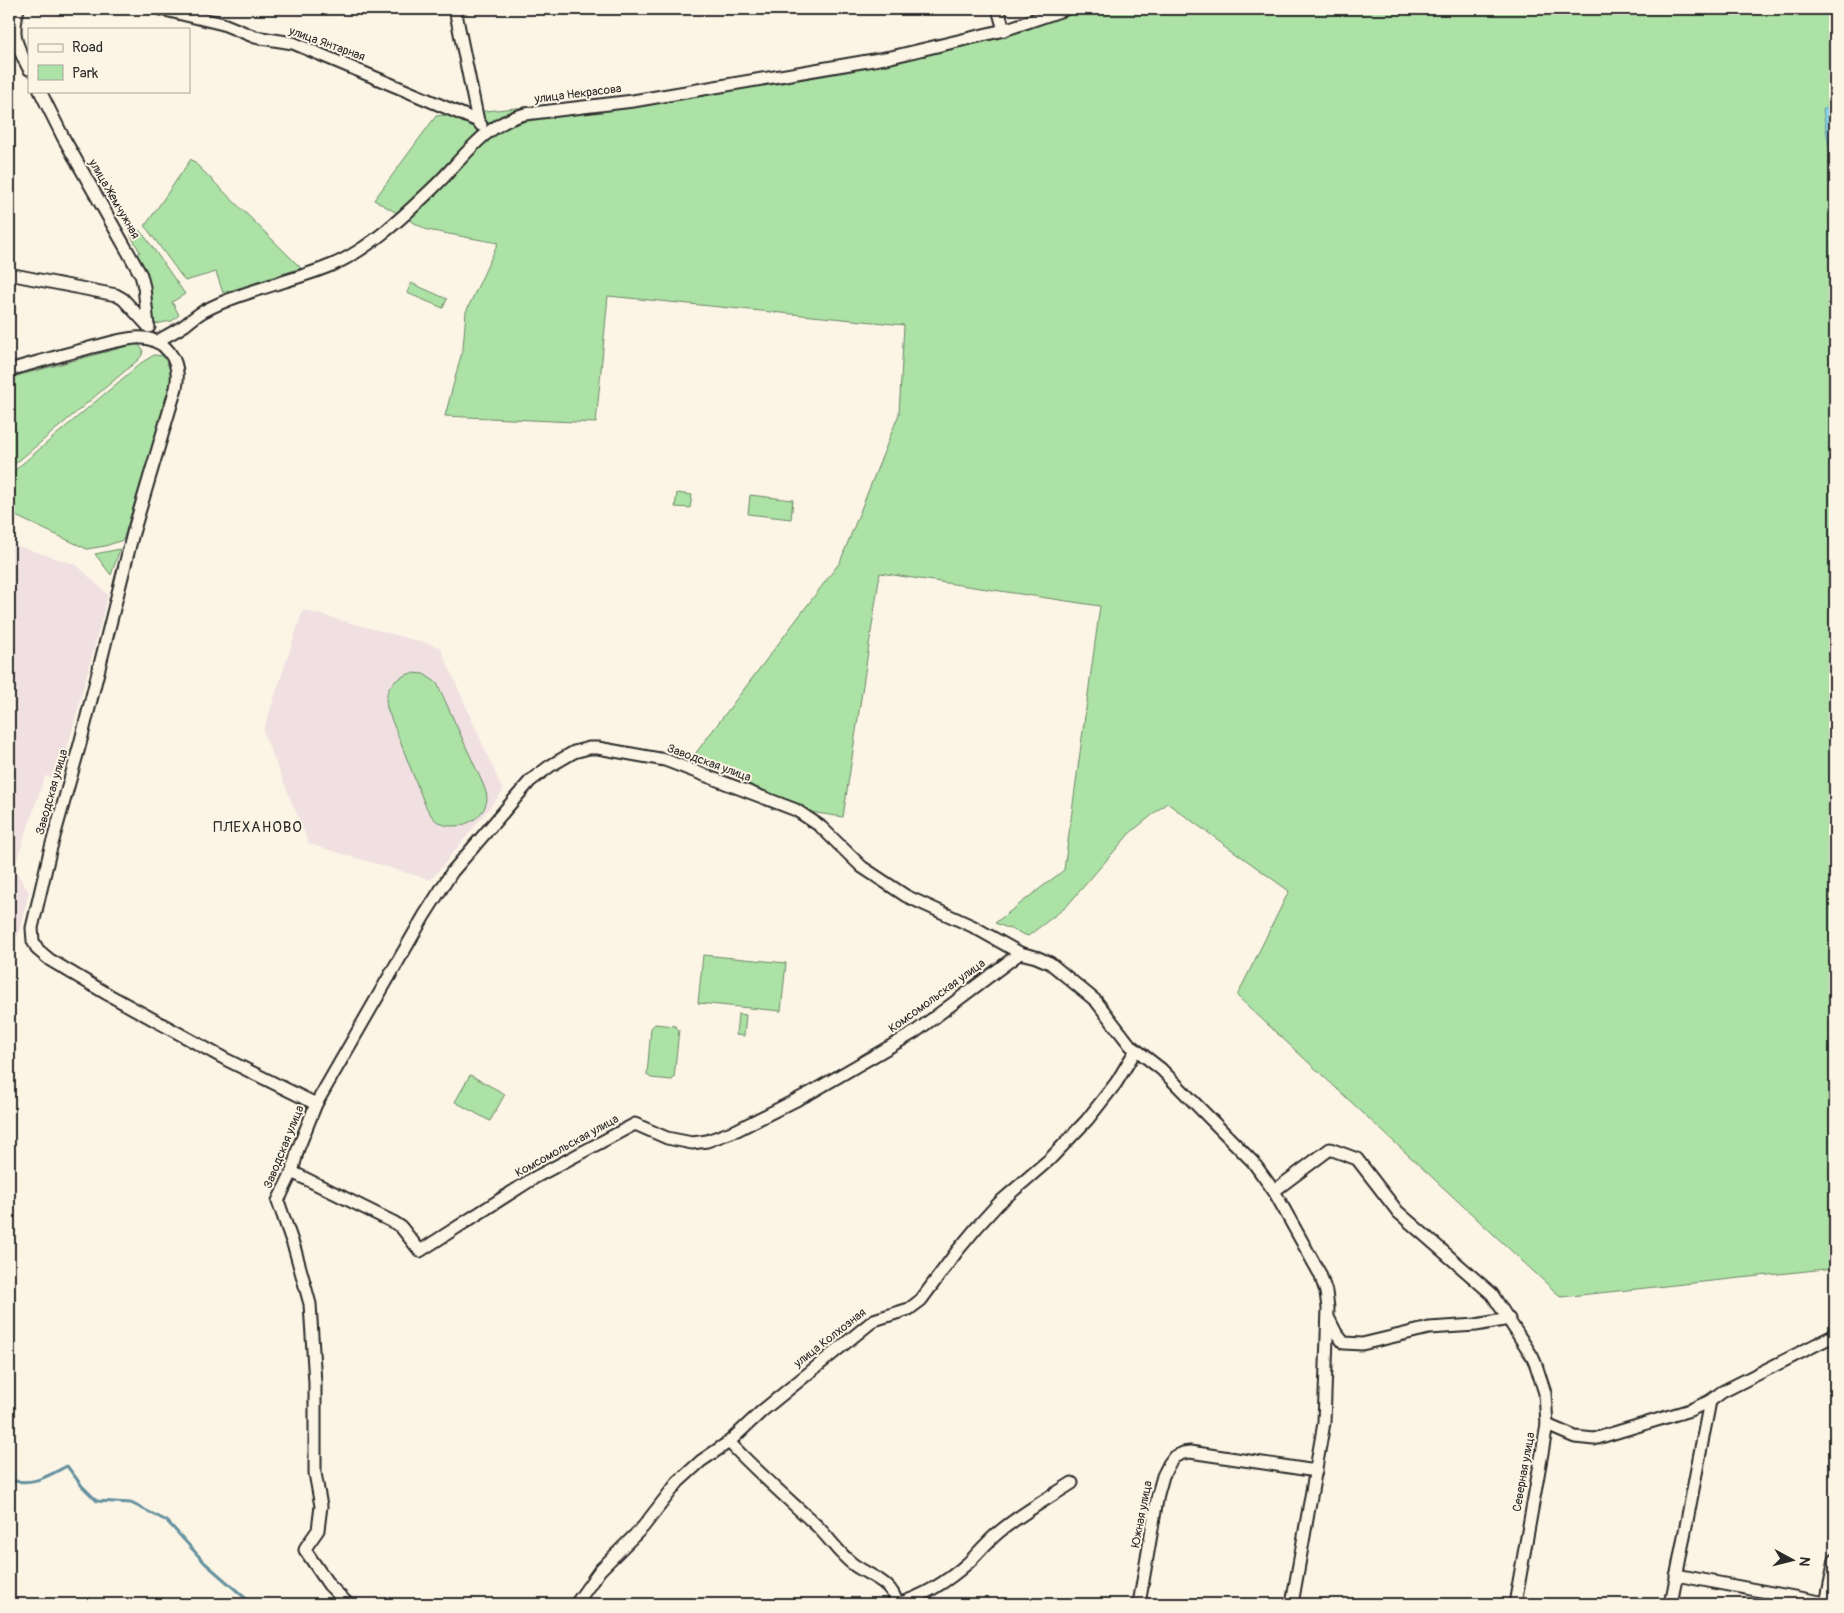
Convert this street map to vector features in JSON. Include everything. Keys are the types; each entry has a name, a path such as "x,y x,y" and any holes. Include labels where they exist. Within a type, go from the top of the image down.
{"street":[{"path":"18,9 13,34 28,67"},
{"name":"улица Янтарная","path":"161,9 214,22 255,37 298,45 478,121"},
{"path":"456,9 478,121 487,132"},
{"path":"998,9 1004,30"},
{"name":"улица Некрасова","path":"156,342 182,327 203,311 240,296 333,265 348,257 378,236 432,189 487,132 508,119 524,114 642,100 891,57 1004,30 1066,9"},
{"name":"улица Жемчужная","path":"40,92 63,137 141,276 148,326"},
{"path":"9,274 116,295 123,299 148,326 156,342"},
{"path":"9,370 78,350 124,340 139,338 156,342"},
{"name":"Заводская улица","path":"156,342 174,358 178,372 177,383 133,533 80,744 50,851 32,928 33,941 38,950 50,960 108,995 227,1060 316,1104"},
{"name":"Заводская улица","path":"348,1604 329,1585 305,1550 318,1530 321,1514 315,1473 315,1383 310,1304 296,1250 278,1201 292,1172 298,1149 316,1104 424,916 452,872 530,781 562,758 584,749 598,748 665,760 796,810 820,826 862,868 898,891 972,926 1020,953 1036,957 1050,964 1084,990 1104,1010 1125,1039 1136,1050 1162,1069 1190,1100 1243,1150 1274,1191 1320,1274 1326,1292 1328,1313"},
{"name":"Комсомольская улица","path":"292,1172 395,1222 420,1251 534,1178 635,1124 674,1141 698,1143 722,1136 765,1116 810,1093 915,1032 1020,953"},
{"name":"улица Колхозная","path":"576,1604 600,1570 642,1527 678,1482 701,1461 729,1442 762,1411 874,1320 909,1309 921,1300 963,1243 999,1203 1050,1159 1087,1120 1116,1083 1136,1050"},
{"path":"1274,1191 1330,1149 1358,1159 1398,1212 1492,1294 1532,1356 1540,1374 1545,1393 1547,1425"},
{"path":"1328,1313 1336,1333 1344,1343 1362,1344 1429,1328 1476,1325 1509,1319"},
{"path":"1292,1604 1324,1423 1328,1313"},
{"name":"Северная улица","path":"1515,1604 1547,1425 1575,1437 1594,1439 1690,1410 1835,1335"},
{"path":"1671,1604 1710,1401"},
{"path":"729,1442 821,1530 839,1553 886,1584 893,1593 897,1604 922,1596 944,1582 970,1561 1001,1530 1025,1512 1072,1484"},
{"name":"Южная улица","path":"1138,1604 1158,1494 1167,1467 1174,1458 1183,1453 1190,1452 1316,1471"},
{"path":"1676,1575 1826,1604 1835,1559"}],"shaded area":[{"path":"9,543 77,565 108,595 59,780 45,776 14,869 29,892 18,936 9,936"},
{"path":"303,610 440,647 503,791 431,880 309,844 263,732"}],"green space":[{"path":"1052,9 1835,9 1835,1268 1561,1297 1237,996 1289,891 1167,803 1130,833 1066,907 1028,936 995,923 1064,870 1100,606 880,573 843,817 796,810 695,754 840,562 899,414 904,325 608,296 596,423 445,416 463,348 466,312 498,243 427,230 374,200 436,116 705,89 978,36 977,32"},
{"path":"191,159 301,268 223,293 216,272 185,281 145,226"},
{"path":"132,230 139,230 146,238 185,294 172,302 179,315 172,321 155,324 136,255 140,252 131,236"},
{"path":"411,283 447,299 443,308 407,293"},
{"path":"135,344 143,350 138,360 9,469 9,378"},
{"path":"154,355 164,356 168,362 171,369 172,383 123,540 87,549 9,513 9,475 141,363"},
{"path":"677,493 692,495 690,508 675,507"},
{"path":"750,495 793,500 791,519 748,514"},
{"path":"120,549 111,575 95,554"},
{"path":"412,673 424,674 437,683 487,795 485,806 481,813 476,818 462,825 454,826 440,823 430,813 425,805 387,708 387,695 391,685 400,678"},
{"path":"703,955 786,963 781,1011 698,1003"},
{"path":"738,1014 746,1015 744,1036 736,1035"},
{"path":"655,1024 675,1026 679,1030 674,1078 672,1080 651,1078 647,1075 651,1028"},
{"path":"470,1075 505,1094 490,1121 455,1102"}],"water":[{"path":"1835,98 1835,173 1833,171 1823,110"}],"waterway":[{"path":"9,1480 18,1482 32,1481 46,1477 67,1466 82,1486 97,1501 131,1503 167,1521 205,1563 252,1604"}],"district":[{"name":"ПЛЕХАНОВО","path":"258,827"}]}
